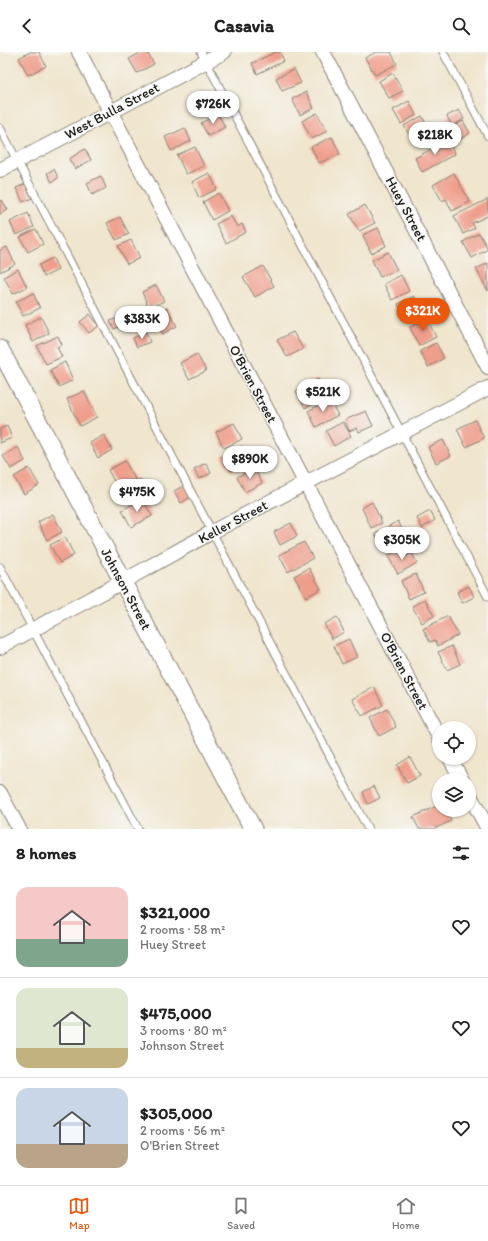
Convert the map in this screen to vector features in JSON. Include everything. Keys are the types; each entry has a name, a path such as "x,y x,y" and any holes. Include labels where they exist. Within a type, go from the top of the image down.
{"street":[{"name":"O'Brien Street","path":"79,52 432,724"},
{"name":"West Bulla Street","path":"0,170 111,112 203,57 224,52"},
{"name":"Huey Street","path":"323,52 488,367"},
{"name":"Johnson Street","path":"0,349 253,829"},
{"name":"Keller Street","path":"0,647 212,532 488,388"},
{"path":"0,793 19,829"},
{"path":"476,807 488,829"}],"lane":[{"path":"443,52 488,136"},
{"path":"203,57 488,597"},
{"path":"0,128 368,829"},
{"path":"0,567 138,829"}],"building":[{"path":"30,52 39,52 46,66 28,75 19,58"},
{"path":"142,52 147,52 154,64 137,73 129,59"},
{"path":"276,52 280,52 284,61 257,74 252,63"},
{"path":"376,52 391,52 397,64 375,75 365,58"},
{"path":"294,69 301,83 282,91 276,78"},
{"path":"393,73 403,91 389,98 379,81"},
{"path":"306,92 314,108 300,115 292,99"},
{"path":"409,101 416,115 401,124 393,110"},
{"path":"459,110 464,119 452,126 447,116"},
{"path":"317,113 327,131 312,139 302,121"},
{"path":"218,114 225,127 208,136 201,123"},
{"path":"422,116 431,134 414,143 404,126"},
{"path":"463,121 470,133 459,140 452,127"},
{"path":"185,128 191,141 171,151 165,137"},
{"path":"332,137 340,154 319,163 311,147"},
{"path":"448,140 455,154 422,172 415,158"},
{"path":"195,147 204,166 186,174 177,155"},
{"path":"85,149 91,160 75,169 69,159"},
{"path":"54,169 58,178 52,182 47,173"},
{"path":"209,173 217,189 199,198 192,182"},
{"path":"454,173 470,202 452,211 446,199 442,201 433,185"},
{"path":"101,176 106,188 92,195 87,183"},
{"path":"25,184 32,198 23,202 16,188"},
{"path":"219,193 228,211 212,220 203,202"},
{"path":"488,199 488,216 472,223 475,228 463,234 454,216"},
{"path":"2,200 8,210 0,214 0,201"},
{"path":"365,205 375,223 359,231 349,214"},
{"path":"28,213 34,227 16,235 10,222"},
{"path":"231,216 237,227 242,224 246,232 226,243 216,224"},
{"path":"120,217 129,234 116,240 107,223"},
{"path":"378,228 386,246 371,253 363,235"},
{"path":"36,229 43,244 28,252 20,237"},
{"path":"479,233 488,249 472,258 463,242"},
{"path":"131,240 140,258 127,264 118,246"},
{"path":"7,247 15,264 0,272 0,250"},
{"path":"388,252 397,270 380,277 372,260"},
{"path":"53,258 58,270 44,277 39,265"},
{"path":"488,263 488,291 476,269"},
{"path":"263,266 274,286 255,297 243,277"},
{"path":"18,269 27,287 13,294 4,277"},
{"path":"401,275 409,291 392,300 384,284"},
{"path":"156,285 164,301 149,308 142,292"},
{"path":"33,293 40,308 23,316 16,302"},
{"path":"414,296 423,315 407,322 398,304"},
{"path":"167,308 177,326 163,334 153,316"},
{"path":"90,314 99,326 89,333 80,322"},
{"path":"122,316 126,324 114,329 110,321"},
{"path":"41,317 49,333 33,342 25,325"},
{"path":"427,319 436,337 419,346 410,327"},
{"path":"146,332 150,342 137,347 133,338"},
{"path":"293,332 303,349 287,357 277,340"},
{"path":"58,336 62,345 57,347 62,357 46,364 37,346"},
{"path":"436,343 444,358 428,367 420,351"},
{"path":"197,354 206,371 189,379 180,363"},
{"path":"65,362 73,380 59,387 50,370"},
{"path":"318,379 327,396 305,408 296,391"},
{"path":"84,391 97,417 80,426 67,399"},
{"path":"329,400 338,415 316,427 308,411"},
{"path":"366,411 373,426 359,432 357,428 349,431 345,420"},
{"path":"475,420 484,438 466,447 457,429"},
{"path":"343,422 351,436 334,446 326,431"},
{"path":"234,423 242,439 224,448 216,432"},
{"path":"7,426 12,438 0,443 0,429"},
{"path":"104,435 112,450 98,458 90,443"},
{"path":"443,440 451,456 436,463 428,447"},
{"path":"242,446 250,461 231,471 222,456"},
{"path":"18,447 25,461 11,469 3,456"},
{"path":"125,461 136,481 140,479 146,490 132,497 125,483 117,487 108,470"},
{"path":"206,463 211,473 199,479 194,469"},
{"path":"29,468 39,485 24,494 14,477"},
{"path":"254,468 262,483 245,492 237,477"},
{"path":"185,485 191,497 181,503 174,491"},
{"path":"142,499 152,516 131,527 122,510"},
{"path":"372,502 382,523 371,528 362,508"},
{"path":"430,511 435,520 422,528 417,518"},
{"path":"53,514 62,532 47,540 38,522"},
{"path":"398,521 403,531 395,535 400,543 385,551 375,534"},
{"path":"291,523 297,536 280,545 274,532"},
{"path":"65,537 74,555 60,563 50,545"},
{"path":"304,542 313,558 288,572 279,555"},
{"path":"402,548 407,556 412,553 417,563 398,574 388,556"},
{"path":"309,568 321,589 306,597 294,576"},
{"path":"416,574 424,592 409,599 401,581"},
{"path":"469,586 474,597 462,603 457,592"},
{"path":"425,599 434,616 422,623 412,606"},
{"path":"448,616 458,635 438,646 435,640 430,642 423,629"},
{"path":"337,617 344,632 332,639 324,624"},
{"path":"349,639 357,657 342,664 334,646"},
{"path":"452,646 460,664 447,670 438,652"},
{"path":"374,687 383,705 362,716 352,699"},
{"path":"387,709 396,727 379,736 370,718"},
{"path":"410,757 420,776 407,783 397,765"},
{"path":"374,786 380,798 368,804 363,792"},
{"path":"432,808 432,817 449,817 451,821 434,829 419,829 413,817"}]}
